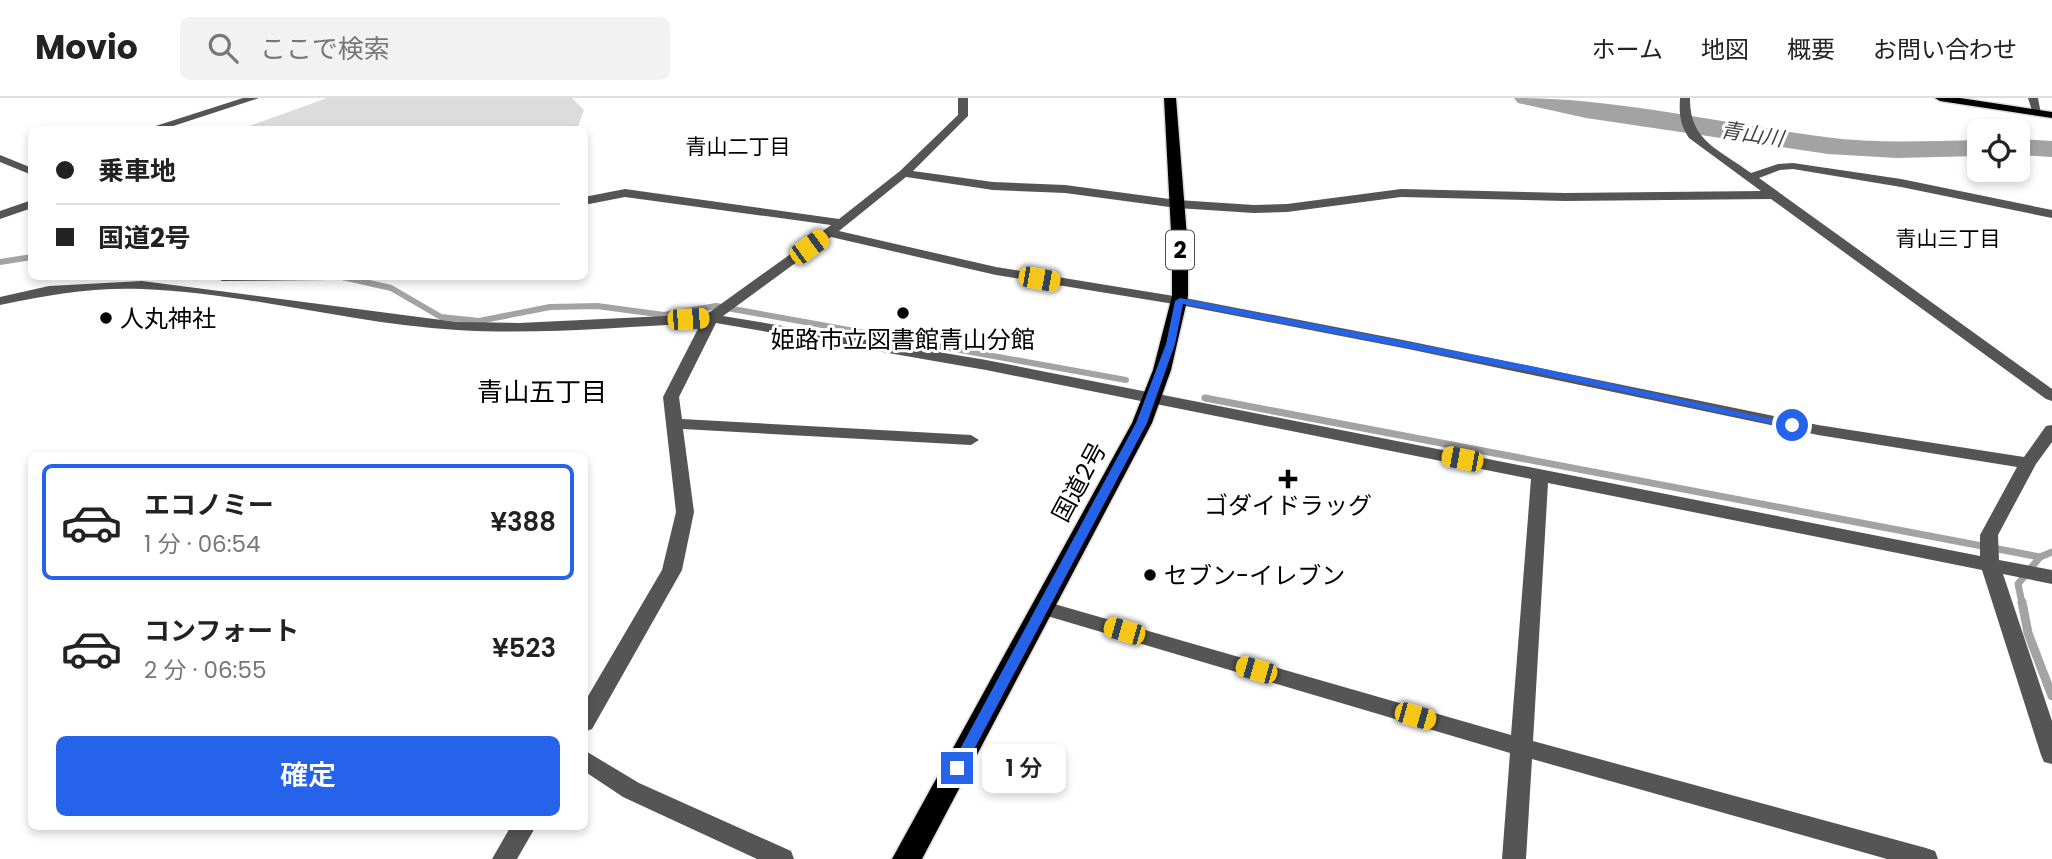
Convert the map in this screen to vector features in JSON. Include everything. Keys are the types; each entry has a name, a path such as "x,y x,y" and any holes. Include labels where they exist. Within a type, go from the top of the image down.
{"highway":[{"name":"国道2号","path":"907,859 1044,608 1152,398 1171,344 1180,301 1180,250 1170,98"}],"main road":[{"path":"1940,98 2052,114"}],"street":[{"path":"161,126 254,98"},
{"path":"588,716 672,570 685,512 671,397 719,312 829,233 904,173 963,116 963,98"},
{"path":"1685,98 1686,125 1698,140 2052,396"},
{"path":"2033,98 2037,112"},
{"path":"0,158 28,168"},
{"path":"1751,177 1778,167 1793,166 1901,183 2052,214"},
{"path":"904,173 993,186 1065,189 1177,204 1254,209 1287,208 1401,193 1565,197 1776,195"},
{"path":"588,200 625,193 842,223"},
{"path":"0,215 28,205"},
{"path":"829,233 996,271 1180,301 1531,369 1818,430 2028,463"},
{"path":"212,292 220,280"},
{"path":"0,302 49,290 142,285 457,326 532,326 719,312 2046,576"},
{"path":"674,424 971,440"},
{"path":"2052,430 2028,463 1989,535 1990,564 2052,755"},
{"path":"1514,859 1540,474"},
{"path":"1044,608 1521,747 1926,859"},
{"path":"588,762 631,790 782,859"},
{"path":"504,859 522,830"}],"shaded area":[{"path":"327,98 572,98 584,110 578,126 249,126"}],"waterway":[{"name":"青山川","path":"1527,98 1586,110 1828,146 1897,150 1967,148"},
{"name":"青山川","path":"2030,148 2052,149"},
{"path":"0,262 28,258"},
{"path":"356,280 391,288 441,317 479,321 550,307 597,306 664,315 716,306 1126,380"},
{"path":"1205,398 2040,557"},
{"path":"2040,557 2052,552"},
{"path":"2022,603 2018,584 2040,557"},
{"path":"2022,602 2028,633 2052,696"}],"place":[{"name":"姫路市立図書館青山分館","path":"903,313"},
{"name":"人丸神社","path":"106,318"},
{"name":"ゴダイドラッグ","path":"1288,479"},
{"name":"セブン-イレブン","path":"1150,575"}],"district":[{"name":"青山二丁目","path":"738,146"},
{"name":"青山三丁目","path":"1948,238"},
{"name":"青山五丁目","path":"542,392"}],"route":[{"path":"957,768 1142,423 1171,344 1180,301 1531,369 1792,425"}]}
